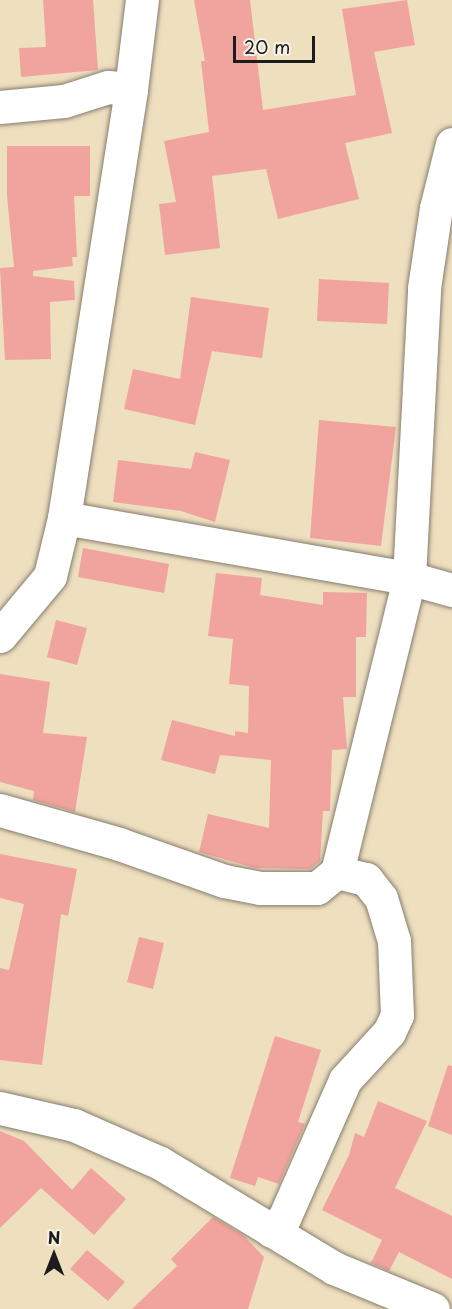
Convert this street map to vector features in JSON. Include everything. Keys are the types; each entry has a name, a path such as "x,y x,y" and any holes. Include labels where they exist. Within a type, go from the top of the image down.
{"street":[{"path":"0,636 21,616 50,576 64,518 132,89 142,0"},
{"path":"0,107 64,101 108,87 132,89"},
{"path":"0,810 119,844 224,881 260,888 317,888 338,872 409,578 424,288 436,208 452,144"},
{"path":"64,518 409,578 452,590"},
{"path":"271,1231 284,1218 345,1080 389,1032 397,1015 394,941 387,912 366,879 338,872"},
{"path":"0,1108 74,1125 160,1162 334,1268 434,1309"}],"building":[{"path":"43,0 93,0 98,70 21,77 19,48 46,47"},
{"path":"194,0 250,0 263,110 356,95 342,9 407,0 415,45 374,52 392,133 345,143 359,199 278,219 266,169 212,176 220,248 165,255 159,204 176,202 164,141 209,132 201,61 205,61"},
{"path":"7,146 90,146 90,196 74,196 77,257 72,257 73,266 33,271 33,276 74,281 75,300 50,302 51,359 5,360 0,268 14,267 7,196"},
{"path":"319,279 389,283 387,324 317,321"},
{"path":"191,297 269,308 262,358 212,351 195,425 124,409 133,369 180,379"},
{"path":"319,420 396,427 381,546 310,538"},
{"path":"195,452 230,460 215,522 181,511 113,502 118,460 191,469"},
{"path":"83,548 169,564 164,593 78,577"},
{"path":"216,573 262,578 260,595 323,605 323,592 367,593 366,637 356,637 356,697 343,697 347,749 332,750 330,811 323,811 320,861 310,869 255,868 199,852 208,814 269,828 271,760 220,755 215,774 161,760 172,720 235,736 235,731 248,733 249,686 229,684 233,639 208,636"},
{"path":"56,620 87,628 77,665 47,657"},
{"path":"0,674 50,682 43,733 87,737 75,812 33,800 34,791 0,782"},
{"path":"0,854 77,869 68,916 61,914 42,1065 0,1060 0,968 9,970 24,904 0,898"},
{"path":"139,937 164,943 153,989 127,982"},
{"path":"275,1036 321,1050 298,1122 305,1124 279,1184 258,1177 255,1186 230,1178"},
{"path":"448,1065 452,1066 452,1135 428,1126"},
{"path":"378,1101 427,1121 395,1188 452,1216 452,1279 399,1252 389,1271 371,1263 382,1240 322,1210 349,1155 355,1133 364,1137"},
{"path":"0,1131 24,1141 72,1190 91,1168 126,1199 94,1235 41,1188 0,1228"},
{"path":"213,1217 243,1235 264,1257 248,1309 132,1309 177,1266 171,1259"},
{"path":"87,1250 125,1282 108,1301 70,1269"}]}
